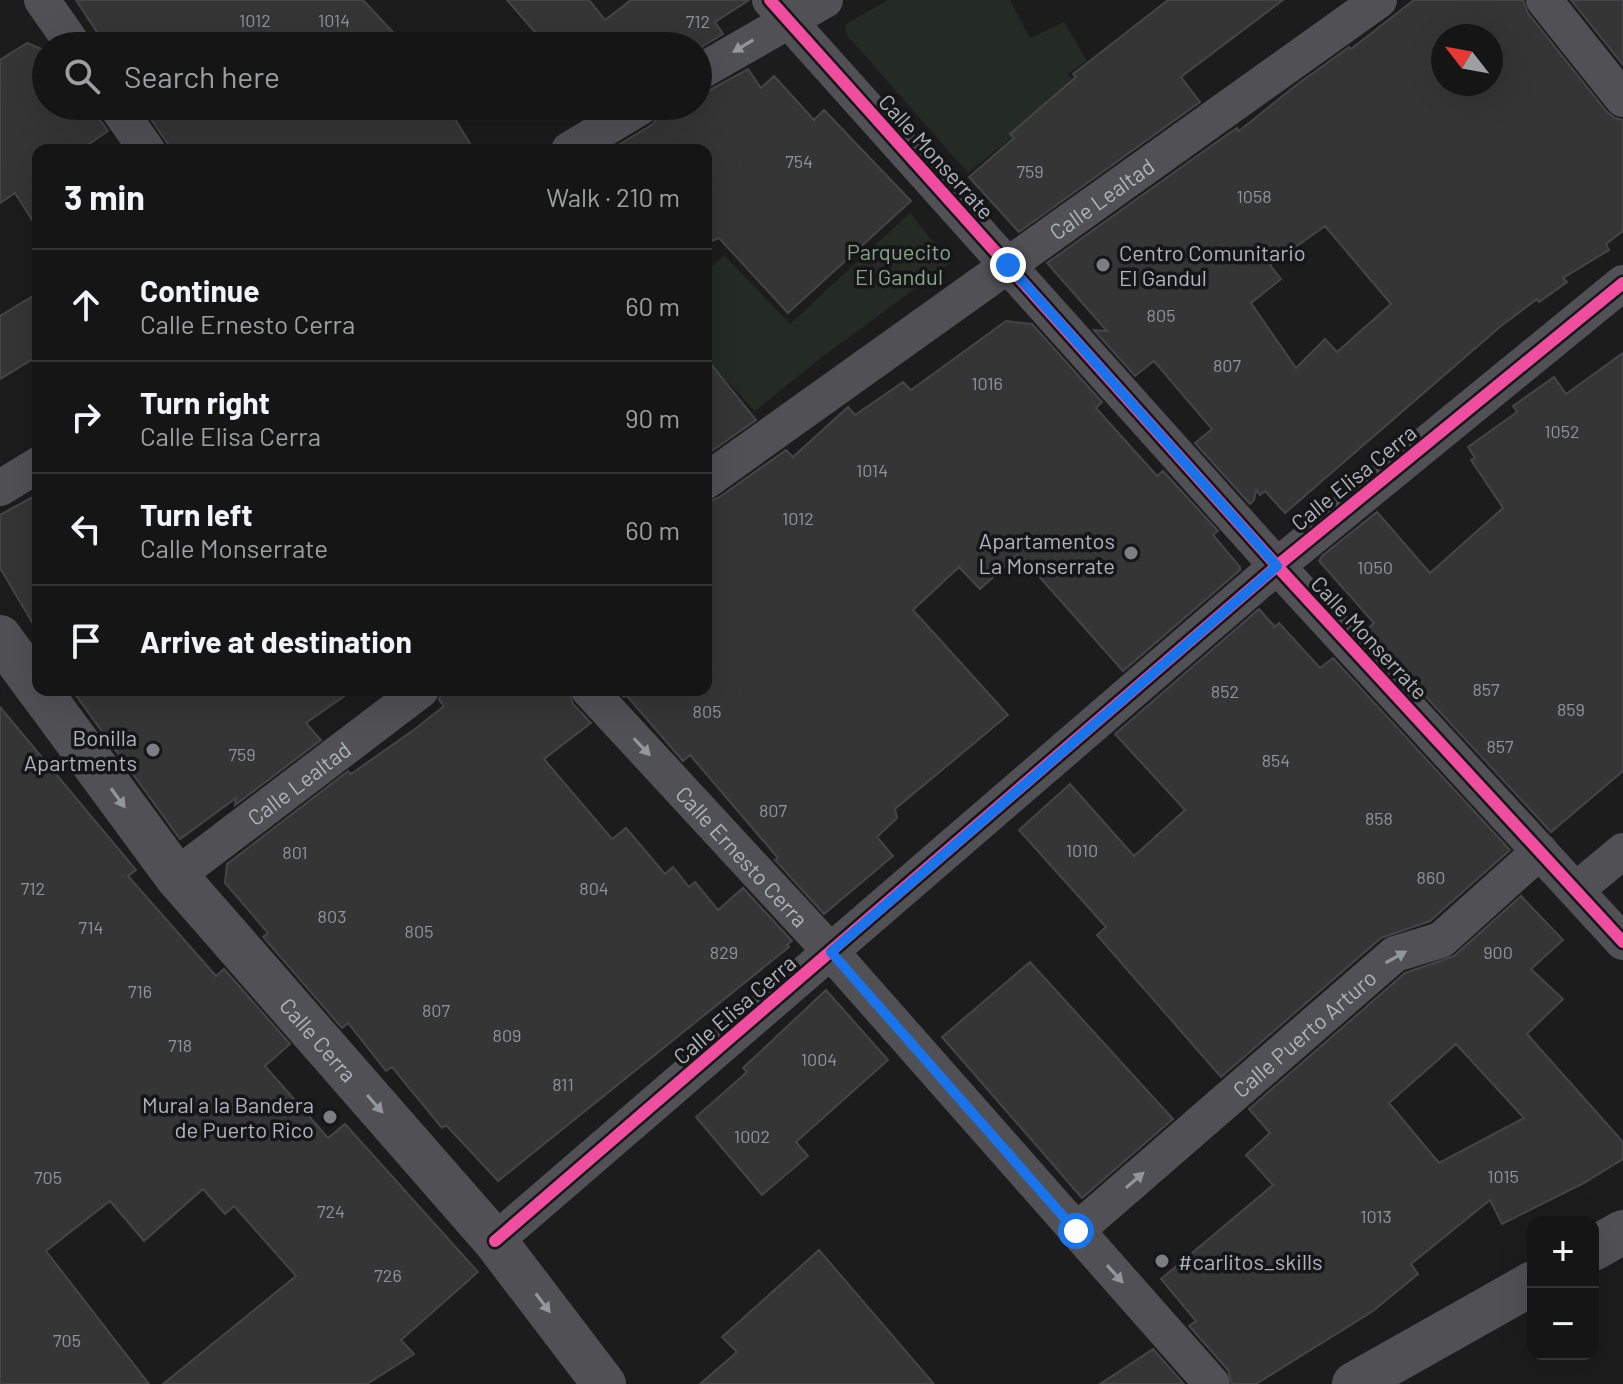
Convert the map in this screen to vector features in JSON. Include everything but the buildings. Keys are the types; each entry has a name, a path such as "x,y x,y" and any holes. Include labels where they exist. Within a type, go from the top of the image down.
{"street":[{"path":"42,0 64,32"},
{"path":"712,62 779,10 825,0"},
{"name":"Calle Lealtad","path":"712,477 1379,0"},
{"path":"1544,0 1623,99"},
{"name":"Calle Monserrate","path":"779,10 1277,566 1623,942"},
{"path":"126,120 143,144"},
{"path":"579,144 619,120"},
{"name":"Calle Elisa Cerra","path":"495,1241 1277,566 1623,283"},
{"path":"0,488 32,469"},
{"name":"Calle Cerra","path":"0,637 32,682"},
{"name":"Calle Cerra","path":"42,696 176,876 495,1241 604,1384"},
{"name":"Calle Lealtad","path":"176,876 413,696"},
{"name":"Calle Ernesto Cerra","path":"595,696 831,952 1212,1384"},
{"name":"Calle Puerto Arturo","path":"1076,1231 1395,954 1441,940 1540,851"},
{"path":"1576,890 1623,851"},
{"path":"1599,1246 1623,1232"},
{"path":"1354,1384 1527,1286"}],"green space":[{"path":"888,0 1010,0 1030,38 1064,22 1087,61 1068,74 1119,142 1050,107 968,173 847,35 845,25"},
{"name":"Parquecito El Gandul","path":"910,213 950,263 822,357 755,411 712,365 712,267 724,255 790,324"}],"cycle path":[{"path":"770,0 1277,566 1623,942"},
{"path":"495,1241 1277,566 1623,283"}],"place":[{"name":"Centro Comunitario El Gandul","path":"1103,265"},
{"name":"Apartamentos La Monserrate","path":"1131,553"},
{"name":"Bonilla Apartments","path":"153,750"},
{"name":"Mural a la Bandera de Puerto Rico","path":"330,1117"},
{"name":"#carlitos_skills","path":"1162,1261"}],"route":[{"path":"1008,265 1277,566 831,952 1076,1231"}]}
